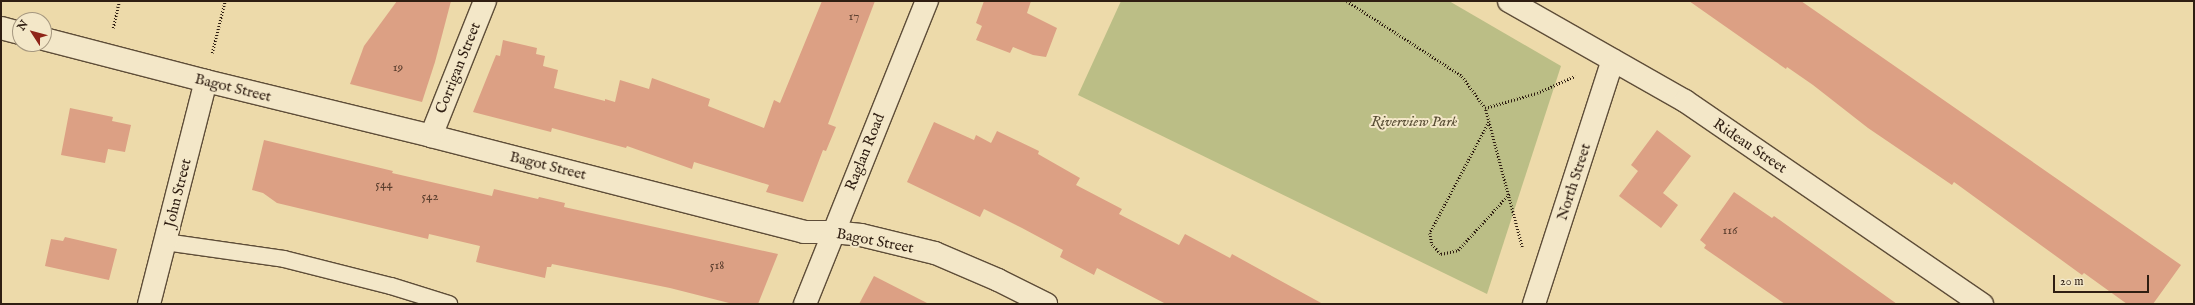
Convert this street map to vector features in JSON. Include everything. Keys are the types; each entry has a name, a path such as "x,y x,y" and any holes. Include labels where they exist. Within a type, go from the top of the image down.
{"street":[{"name":"Corrigan Street","path":"431,136 485,1"},
{"name":"Raglan Road","path":"805,304 927,1"},
{"name":"Rideau Street","path":"1510,1 1685,101 1982,304"},
{"path":"1,28 12,31"},
{"name":"Bagot Street","path":"52,41 206,81 431,136 804,232 833,232 861,235 935,253 998,280 1046,304"},
{"name":"North Street","path":"1534,304 1613,60"},
{"name":"John Street","path":"149,304 206,81"}],"lane":[{"path":"165,242 284,259 391,286 450,304"}],"path":[{"path":"111,34 119,1"},
{"path":"211,58 225,1"},
{"path":"1347,1 1462,76 1485,108 1524,255"},
{"path":"1485,108 1537,93 1575,76"},
{"path":"1489,122 1430,233 1432,244 1441,254 1458,250 1509,194"}],"green space":[{"name":"Riverview Park","path":"1121,1 1449,1 1561,66 1487,294 1078,95"}],"building":[{"path":"397,1 451,1 435,62 422,102 350,84 364,46"},
{"path":"822,1 875,1 828,124 836,127 826,151 823,150 803,202 766,192 769,185 694,162 692,169 627,146 626,148 552,128 551,132 473,112 496,55 500,56 503,40 537,48 536,54 545,56 543,66 558,70 554,88 605,101 605,99 615,102 620,80 649,89 652,78 710,99 708,106 764,128 774,100 780,103"},
{"path":"984,1 1031,1 1027,13 1057,28 1046,57 1033,55 1013,47 1010,53 976,40 982,26 976,23"},
{"path":"1689,1 1801,1 2181,265 2153,304 2127,304 2084,273 2082,275 1954,182 1952,185 1868,128 1813,85 1787,67 1786,69"},
{"path":"70,108 113,117 112,121 131,125 125,152 108,149 105,163 61,155"},
{"path":"934,122 974,140 976,135 991,143 997,131 1039,151 1038,154 1080,178 1076,185 1122,209 1119,214 1179,245 1185,234 1230,258 1232,254 1323,304 1166,304 1097,268 1094,275 1060,257 1063,250 984,209 980,217 907,182"},
{"path":"1657,130 1691,156 1663,193 1678,205 1661,228 1619,196 1638,171 1631,165"},
{"path":"264,140 393,171 392,173 492,196 494,189 538,199 539,197 565,203 564,207 778,254 758,304 733,304 670,288 552,264 551,267 547,267 545,278 476,262 480,246 429,234 428,239 277,203 263,193 252,190"},
{"path":"1734,192 1772,218 1774,216 1897,304 1785,304 1704,248 1706,245 1700,240"},
{"path":"65,237 117,249 109,280 45,266 51,239 63,241"},
{"path":"874,276 929,304 859,304"}]}
